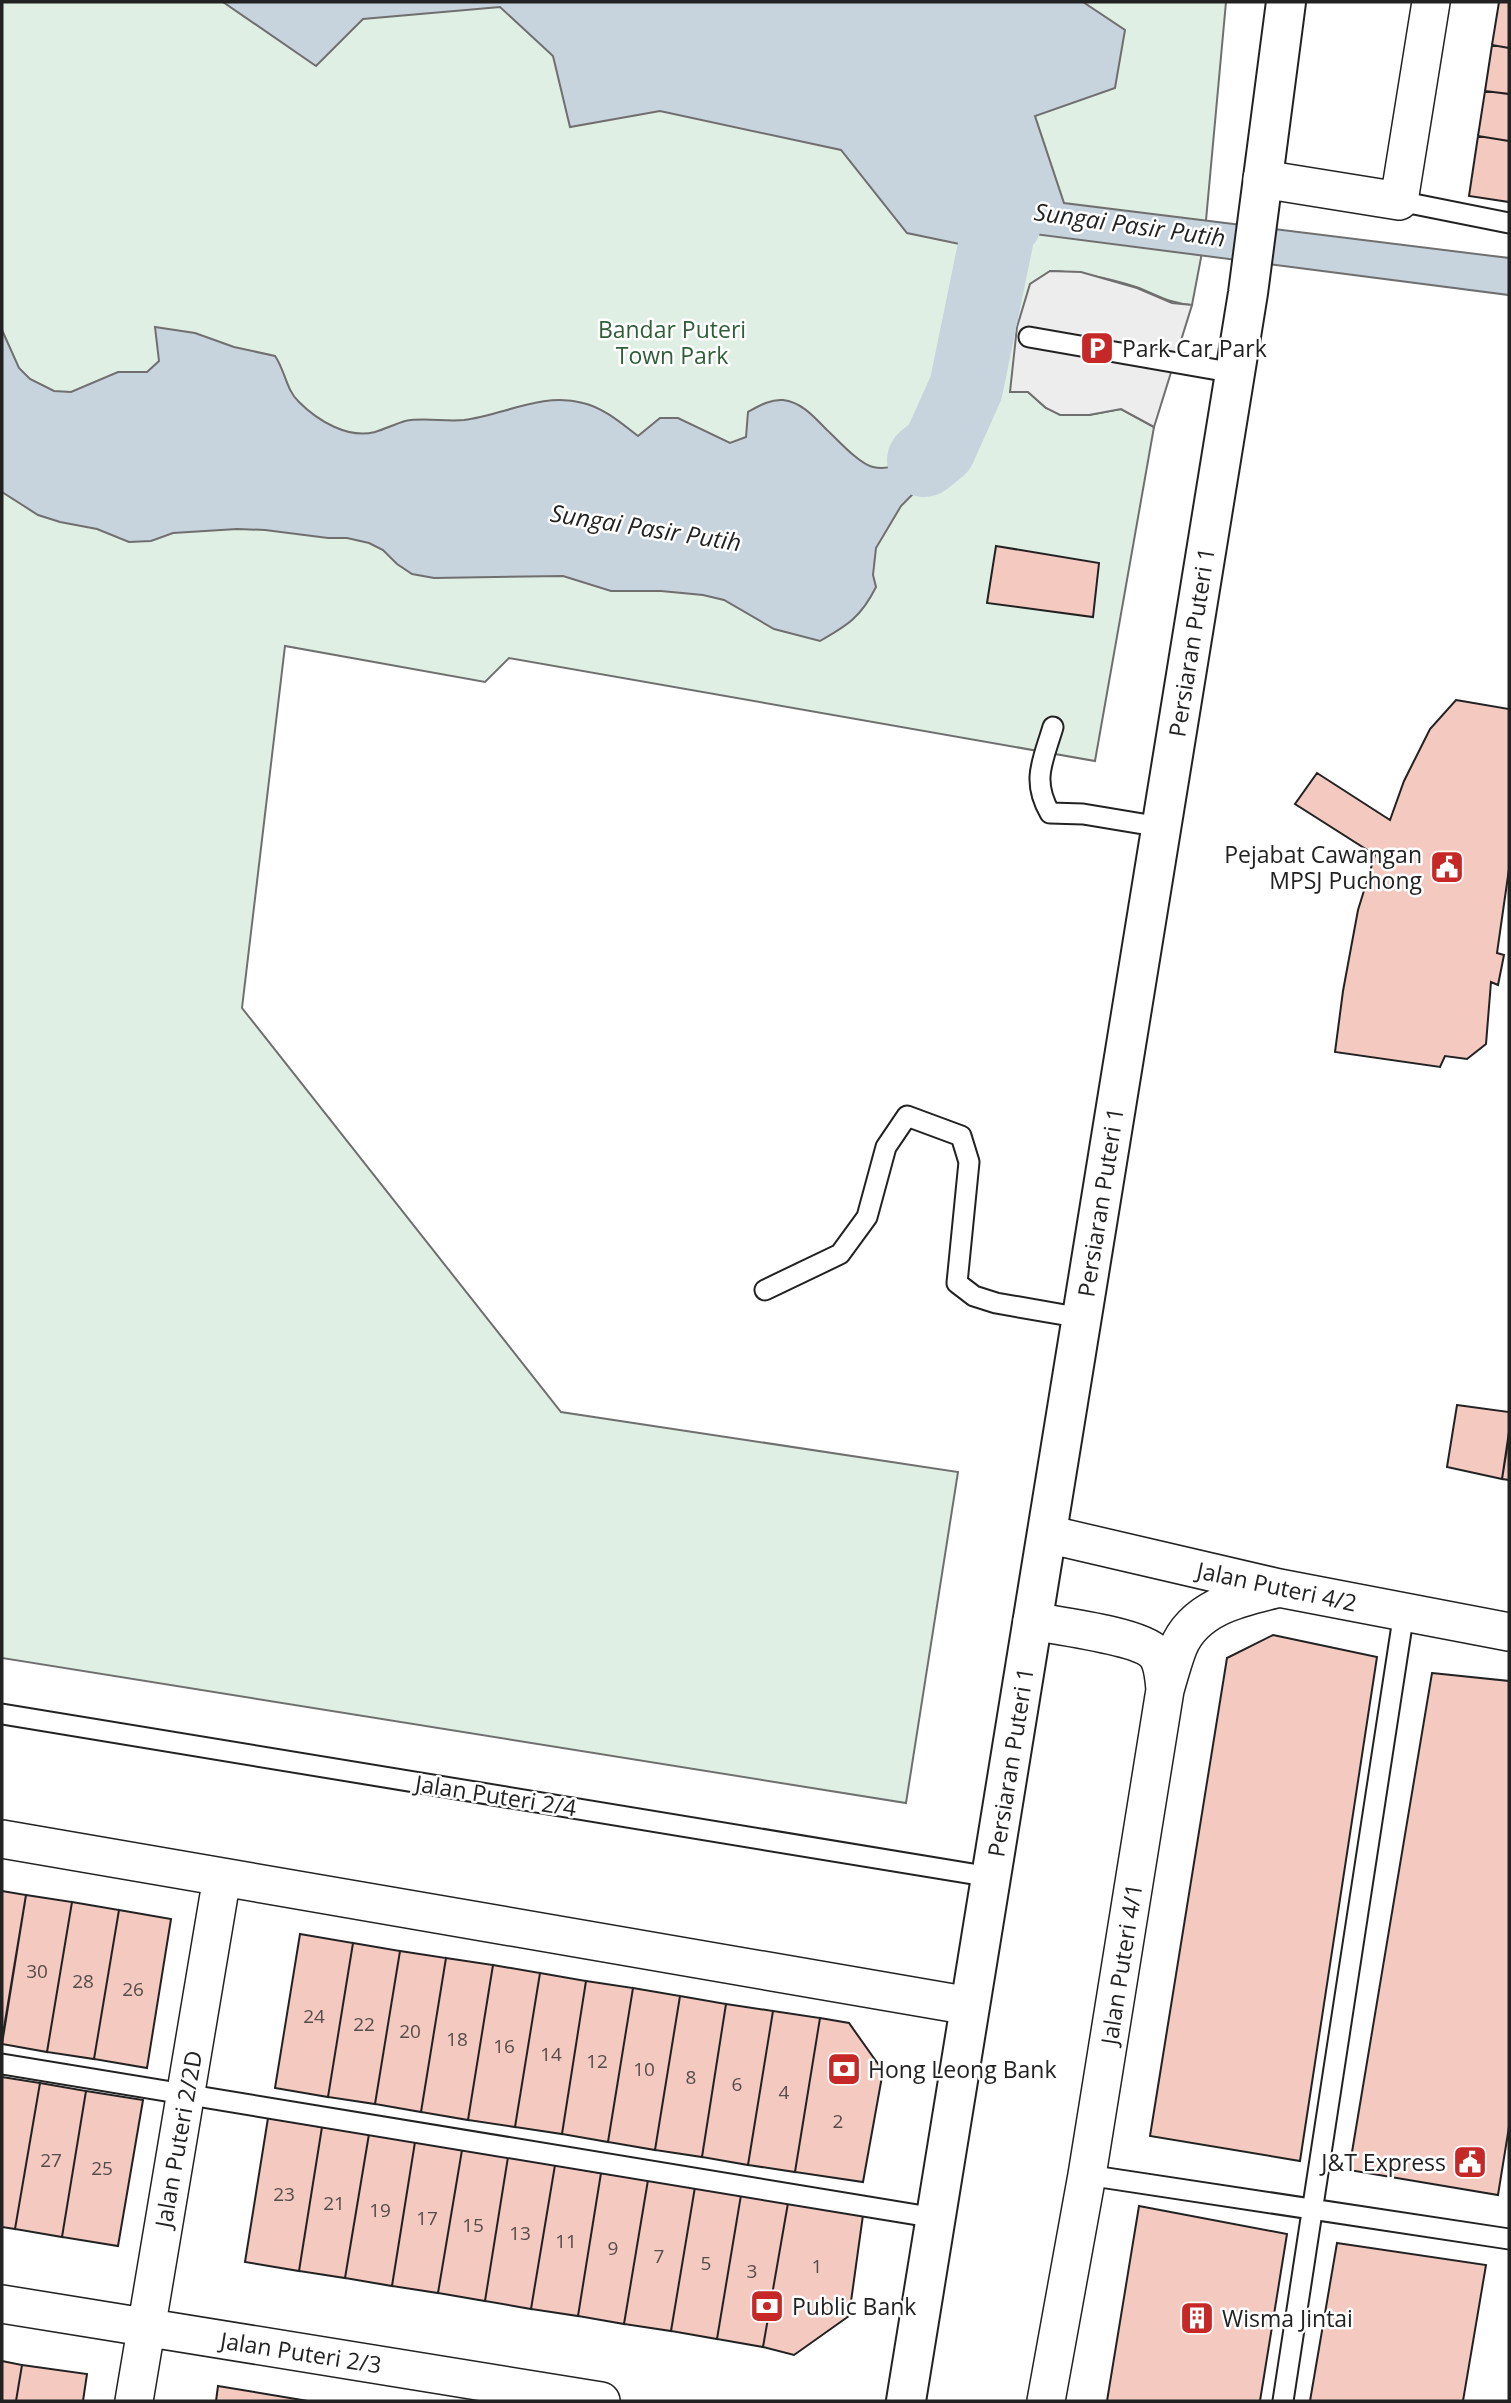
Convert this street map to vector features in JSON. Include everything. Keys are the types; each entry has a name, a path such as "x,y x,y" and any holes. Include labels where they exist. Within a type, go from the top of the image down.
{"street":[{"name":"Persiaran Puteri 1","path":"906,2401 1248,293 1286,2"},
{"path":"1260,194 1399,201 1431,2"},
{"name":"Jalan Puteri 4/2","path":"1047,1534 1279,1588 1509,1632"},
{"path":"1165,1690 1179,1646 1195,1622 1217,1607 1241,1597 1279,1588"},
{"name":"Jalan Puteri 4/1","path":"1032,1621 1140,1643 1155,1654 1163,1668 1165,1690 1087,2175 1046,2401"},
{"path":"2,1839 970,2006"},
{"name":"Jalan Puteri 2/2D","path":"135,2401 222,1877"},
{"name":"Jalan Puteri 2/3","path":"2,2304 146,2327 423,2387 601,2401"}],"lane":[{"path":"1399,201 1509,223"},
{"path":"1029,337 1235,373"},
{"path":"1053,727 1039,775 1040,796 1050,813 1083,814 1161,827"},
{"path":"765,1290 841,1254 867,1217 886,1147 907,1116 961,1136 969,1162 957,1283 974,1296 996,1303 1082,1318"},
{"path":"1283,2401 1404,1612"},
{"name":"Jalan Puteri 2/4","path":"2,1714 991,1877"},
{"path":"2,2064 936,2218"},
{"path":"1087,2175 1509,2239"}],"green space":[{"name":"Bandar Puteri Town Park","path":"2,2 1226,2 1204,242 1192,305 1170,301 1104,278 1050,271 1028,392 1046,408 1089,415 1121,409 1154,427 1095,761 509,658 485,682 285,646 242,1008 561,1412 958,1472 906,1803 2,1658"}],"shaded area":[{"name":"Park Car Park","path":"1050,271 1081,272 1137,288 1172,303 1192,305 1154,427 1121,409 1089,415 1060,415 1046,408 1028,392 1010,392 1017,327 1030,284"}],"water":[{"path":"223,2 1083,2 1125,30 1115,88 1035,116 1064,203 1509,258 1509,295 1027,233 995,320 965,314 974,247 907,233 841,150 660,111 570,127 553,56 500,7 363,19 316,66"},
{"path":"155,327 195,333 234,347 275,356 291,392 299,402 324,422 354,433 375,432 405,421 464,420 538,402 568,400 598,408 638,436 660,418 678,418 730,443 746,437 748,412 760,405 783,400 808,411 855,457 873,467 890,467 905,461 918,449 938,418 958,369 985,376 982,402 971,426 952,454 901,506 876,548 873,575 876,587 865,606 853,619 820,641 774,629 724,600 703,595 661,591 611,591 563,576 434,578 412,574 383,550 369,543 347,538 237,529 173,533 151,541 129,542 97,529 38,515 2,492 2,330 19,368 30,379 54,391 71,392 118,372 147,372 159,361"}],"building":[{"path":"1499,2 1509,2 1509,48 1492,45"},
{"path":"1492,45 1509,48 1509,94 1485,91"},
{"path":"1485,91 1509,94 1509,141 1478,136"},
{"path":"1478,136 1509,141 1509,202 1469,196"},
{"path":"996,546 1099,563 1093,617 987,603"},
{"path":"1456,700 1509,709 1509,869 1497,953 1504,955 1498,985 1491,982 1486,1044 1467,1059 1445,1056 1440,1067 1335,1052 1358,910 1375,855 1295,804 1317,773 1390,820 1404,781 1430,729"},
{"path":"1457,1405 1509,1412 1502,1479 1447,1467"},
{"path":"1509,1442 1509,1480 1502,1479"},
{"path":"1273,1635 1377,1657 1300,2161 1150,2136 1227,1658"},
{"path":"1432,1673 1509,1681 1509,2127 1498,2195 1349,2170"},
{"path":"2,1891 26,1895 2,2040"},
{"path":"26,1895 72,1902 47,2052 2,2044"},
{"path":"72,1902 119,1910 94,2059 47,2052"},
{"path":"119,1910 171,1919 147,2068 94,2059"},
{"path":"300,1934 353,1943 328,2097 275,2088"},
{"path":"353,1943 400,1951 375,2104 328,2097"},
{"path":"400,1951 446,1958 421,2112 375,2104"},
{"path":"446,1958 493,1965 468,2120 421,2112"},
{"path":"493,1965 540,1973 515,2127 468,2120"},
{"path":"540,1973 586,1981 562,2134 515,2127"},
{"path":"586,1981 633,1988 608,2142 562,2134"},
{"path":"633,1988 680,1996 655,2150 608,2142"},
{"path":"680,1996 726,2004 702,2157 655,2150"},
{"path":"726,2004 773,2011 748,2165 702,2157"},
{"path":"773,2011 820,2018 795,2172 748,2165"},
{"path":"820,2018 849,2023 883,2071 863,2182 795,2172"},
{"path":"2,2077 40,2083 15,2229 2,2227"},
{"path":"40,2083 86,2091 62,2237 15,2229"},
{"path":"86,2091 143,2100 118,2246 62,2237"},
{"path":"268,2118 322,2127 299,2271 245,2262"},
{"path":"322,2127 369,2134 345,2278 299,2271"},
{"path":"369,2134 415,2142 392,2286 345,2278"},
{"path":"415,2142 462,2150 438,2293 392,2286"},
{"path":"462,2150 508,2157 485,2301 438,2293"},
{"path":"508,2157 555,2165 531,2309 485,2301"},
{"path":"555,2165 601,2173 578,2316 531,2309"},
{"path":"601,2173 648,2180 624,2324 578,2316"},
{"path":"648,2180 695,2187 671,2331 624,2324"},
{"path":"695,2187 741,2195 717,2339 671,2331"},
{"path":"741,2195 788,2203 763,2347 717,2339"},
{"path":"788,2203 863,2215 849,2316 794,2355 763,2347"},
{"name":"Wisma Jintai","path":"1139,2206 1287,2234 1260,2401 1107,2401"},
{"path":"1337,2243 1486,2265 1463,2401 1310,2401"},
{"path":"2,2361 22,2365 16,2401 2,2401"},
{"path":"22,2365 87,2374 83,2401 16,2401"},
{"path":"218,2386 308,2401 216,2401"}],"waterway":[{"name":"Sungai Pasir Putih","path":"924,460 939,448 966,388 999,227 1005,221"}],"place":[{"name":"Park Car Park","path":"1097,348"},
{"name":"Pejabat Cawangan MPSJ Puchong","path":"1447,867"},
{"name":"Hong Leong Bank","path":"844,2069"},
{"name":"J&T Express","path":"1470,2162"},
{"name":"Public Bank","path":"767,2306"},
{"name":"Wisma Jintai","path":"1197,2318"}]}
